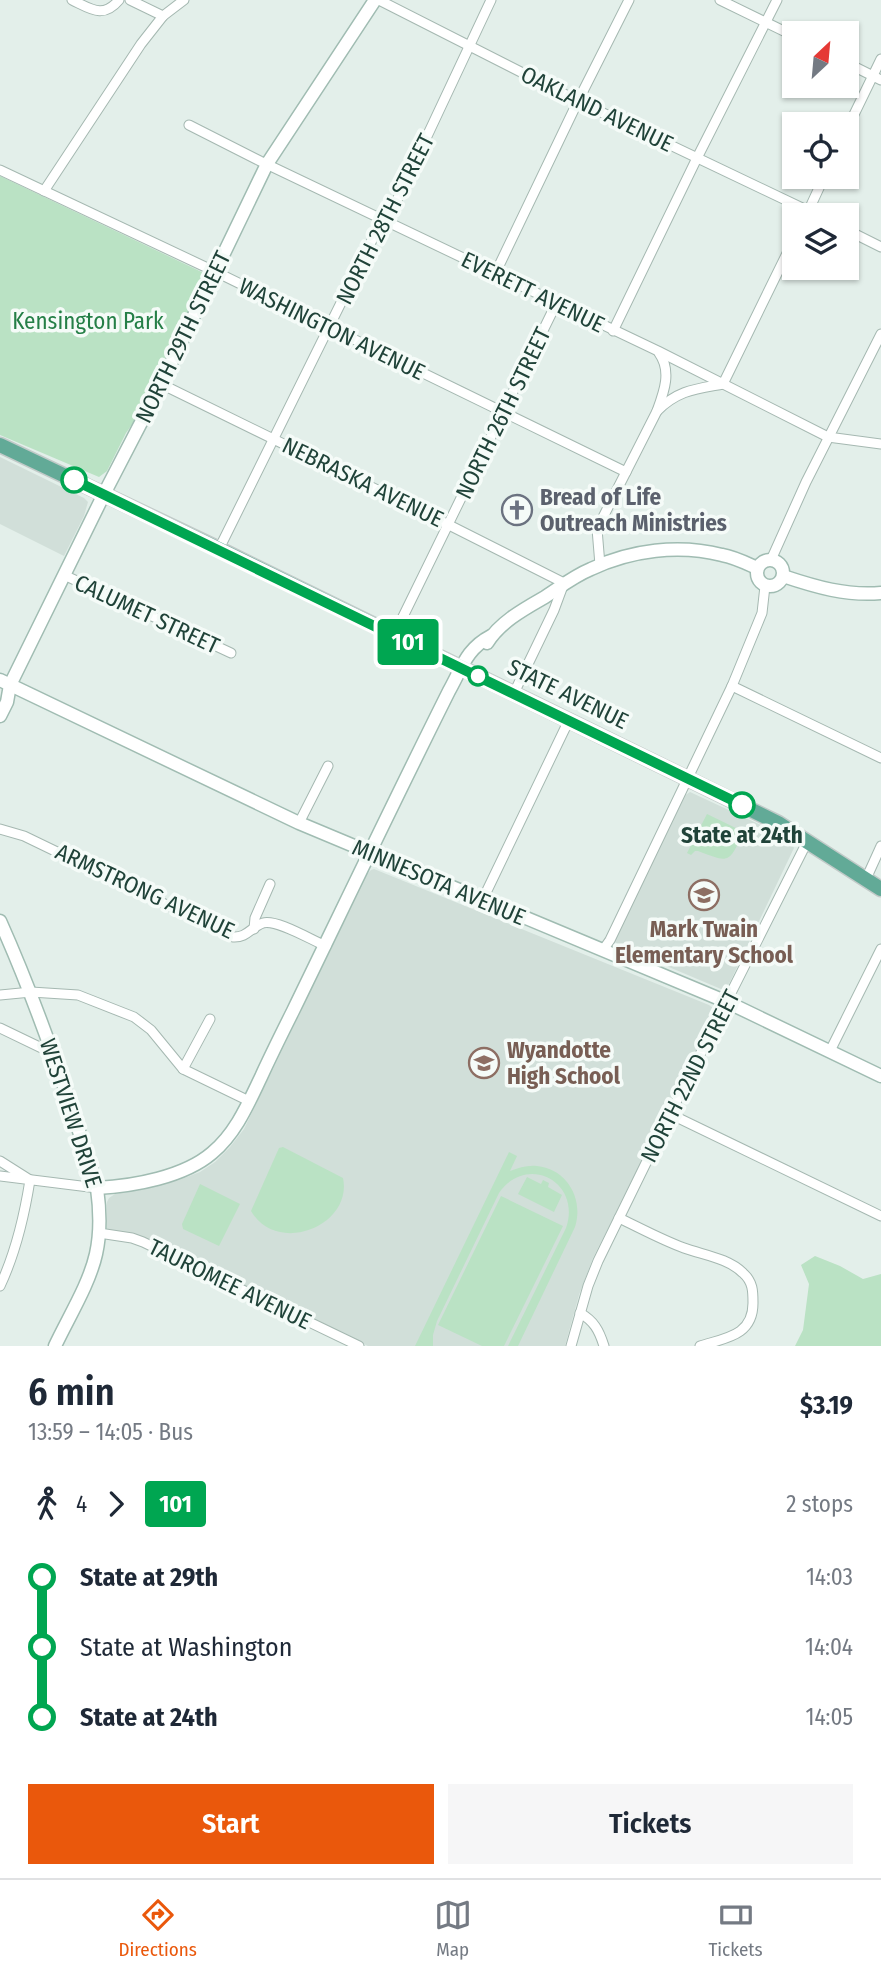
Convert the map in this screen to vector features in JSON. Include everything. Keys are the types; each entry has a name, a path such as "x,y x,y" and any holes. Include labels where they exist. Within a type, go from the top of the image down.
{"main road":[{"name":"STATE AVENUE","path":"0,445 778,822 881,888"}],"street":[{"path":"72,0 104,12 119,0"},
{"path":"130,0 163,16"},
{"path":"44,191 141,44 163,16 184,0"},
{"name":"OAKLAND AVENUE","path":"377,0 788,203"},
{"name":"NORTH 29TH STREET","path":"3,687 64,575 161,384 267,164 377,0"},
{"name":"NORTH 28TH STREET","path":"219,549 380,224 390,215 491,0"},
{"path":"495,274 629,0"},
{"path":"720,0 782,30"},
{"path":"613,331 777,0"},
{"path":"857,112 877,78 881,59"},
{"path":"859,69 877,78"},
{"name":"EVERETT AVENUE","path":"189,125 658,351 828,437 881,444"},
{"name":"WASHINGTON AVENUE","path":"0,170 626,472"},
{"path":"859,236 881,247"},
{"path":"657,411 682,392 723,384 782,264"},
{"name":"NORTH 26TH STREET","path":"394,635 556,304"},
{"path":"771,560 828,437 881,334"},
{"path":"600,565 597,529 663,395 666,374 664,360 658,351"},
{"name":"NEBRASKA AVENUE","path":"161,384 564,583"},
{"path":"0,1176 97,1188 140,1183 167,1175 194,1165 212,1153 229,1136 249,1101 449,691 462,668 474,661 491,636 518,613 564,583 600,565 641,554 677,549 693,550 725,555 757,568"},
{"path":"771,560 776,561 782,568 783,576 778,584 770,587 758,581 757,568 763,561 771,560"},
{"name":"CALUMET STREET","path":"64,575 231,653"},
{"path":"783,576 831,591 881,593"},
{"path":"514,693 564,583"},
{"path":"603,950 732,686 762,612 765,586"},
{"path":"732,686 881,758"},
{"path":"0,716 7,702 3,687"},
{"name":"MINNESOTA AVENUE","path":"3,687 299,823 727,1002 881,1076"},
{"path":"482,901 569,720"},
{"path":"299,823 328,766"},
{"name":"ARMSTRONG AVENUE","path":"0,829 24,836 233,937 240,937 261,924 275,923 326,946"},
{"name":"NORTH 22ND STREET","path":"571,1346 598,1261 807,842"},
{"path":"866,879 881,846"},
{"path":"254,929 255,918 270,884"},
{"name":"WESTVIEW DRIVE","path":"0,921 54,1054 97,1188 100,1210 99,1233 91,1269 55,1346"},
{"path":"830,1051 881,949"},
{"path":"0,995 31,992 78,995 134,1017 151,1030 183,1069 249,1101"},
{"path":"183,1069 211,1018"},
{"path":"0,1028 54,1054"},
{"path":"670,1114 881,1216"},
{"path":"0,1161 30,1180"},
{"path":"0,1286 10,1265 25,1216 30,1180"},
{"path":"619,1218 681,1247 730,1264 744,1273 753,1286 753,1313 747,1326 738,1334 700,1346"},
{"name":"TAUROMEE AVENUE","path":"99,1233 143,1242 359,1346"},
{"path":"580,1313 599,1331 604,1346"}],"shaded area":[{"path":"0,457 88,502 64,556 0,524"},
{"name":"Mark Twain Elementary School","path":"690,792 763,826 791,842 794,848 730,982 726,988 721,989 619,946 614,941 684,796"},
{"name":"Wyandotte High School","path":"374,869 713,1008 714,1017 593,1258 579,1295 565,1346 368,1346 146,1238 107,1230 109,1198 115,1194 179,1180 200,1172 215,1162 244,1129 367,874"}],"green space":[{"name":"Kensington Park","path":"0,176 206,274 207,277 142,410 126,433 107,471 99,477 0,435"},
{"path":"707,814 744,832 735,850 727,858 716,858 698,851 691,855 687,853"},
{"path":"283,1147 343,1178 343,1195 336,1210 325,1221 294,1233 278,1232 263,1224 251,1211 279,1148"},
{"path":"509,1152 517,1156 510,1171 533,1166 548,1168 565,1179 575,1196 577,1206 575,1227 518,1346 508,1346 566,1228 569,1212 566,1198 559,1186 549,1178 537,1174 524,1175 511,1181 499,1193 437,1321 433,1346 415,1346"},
{"path":"527,1177 541,1184 543,1180 549,1183 548,1187 562,1195 554,1212 518,1194"},
{"path":"200,1184 240,1204 219,1246 183,1229 182,1224"},
{"path":"501,1196 563,1226 504,1346 482,1346 438,1325"},
{"path":"815,1256 863,1279 881,1274 881,1346 795,1346 803,1330 809,1284 801,1265"}],"bus line":[{"name":"101","path":"74,480 742,805"}],"place":[{"name":"Bread of Life Outreach Ministries","path":"517,510"},
{"name":"State at 24th","path":"742,805"},
{"name":"Mark Twain Elementary School","path":"704,895"},
{"name":"Wyandotte High School","path":"484,1063"}]}
